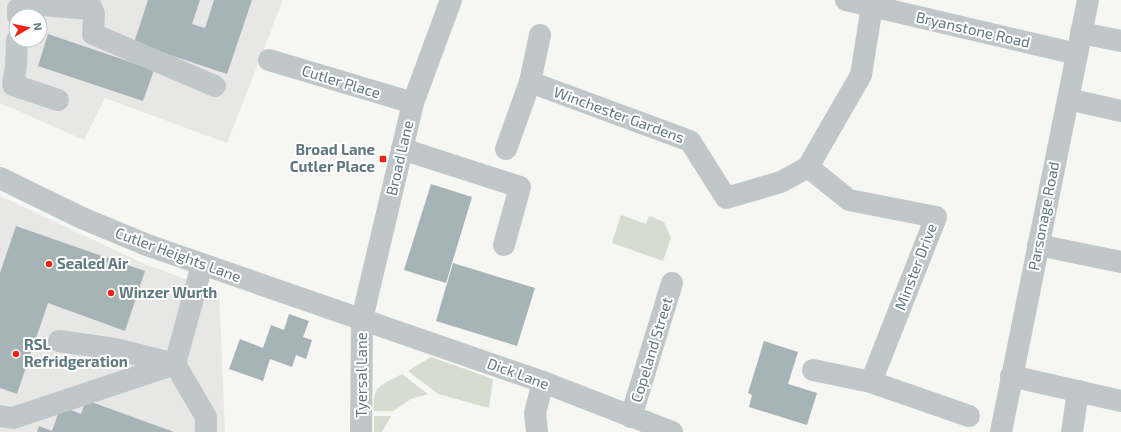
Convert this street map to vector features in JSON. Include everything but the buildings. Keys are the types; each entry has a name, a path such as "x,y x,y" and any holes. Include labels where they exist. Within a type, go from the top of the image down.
{"street":[{"name":"Broad Lane","path":"362,319 413,104 451,0"},
{"name":"Bryanstone Road","path":"846,0 1079,43 1121,42"},
{"name":"Parsonage Road","path":"1001,432 1011,376 1088,0"},
{"path":"20,8 28,4 89,4 94,14 93,34 215,86"},
{"path":"808,167 861,75 872,6"},
{"path":"506,149 530,82 540,35"},
{"path":"17,48 13,85 58,100"},
{"name":"Cutler Place","path":"269,60 413,104"},
{"name":"Winchester Gardens","path":"530,82 690,141 726,198 781,182 808,167"},
{"path":"1068,99 1121,110"},
{"path":"402,149 520,187 504,245"},
{"name":"Minster Drive","path":"808,167 849,200 936,217 871,382"},
{"name":"Cutler Heights Lane","path":"0,178 82,218 147,245 202,266 362,319"},
{"path":"1038,245 1121,262"},
{"path":"175,364 202,266"},
{"name":"Copeland Street","path":"631,417 672,283"},
{"name":"Dick Lane","path":"362,319 544,382 672,432"},
{"name":"Tyersal Lane","path":"361,432 362,319"},
{"path":"59,341 115,349 175,364 206,417 206,432"},
{"path":"0,416 13,418 175,364"},
{"path":"813,370 871,382 969,416"},
{"path":"1011,376 1121,401"},
{"path":"537,432 535,413 544,382"},
{"path":"1072,432 1078,391"}],"shaded area":[{"path":"0,0 283,0 227,143 105,98 84,140 0,103"},
{"path":"0,196 147,265 219,291 225,432 0,432"},
{"path":"621,215 646,224 649,216 664,222 671,238 663,261 612,243"},
{"path":"431,357 493,379 489,408 438,394 408,371"},
{"path":"402,374 428,394 411,399 393,411 374,411 376,391 379,387"},
{"path":"374,416 391,416 382,432 374,432"}],"place":[{"name":"Broad Lane Cutler Place","path":"383,159"},
{"name":"Sealed Air","path":"49,264"},
{"name":"Winzer Wurth","path":"111,293"},
{"name":"RSL Refridgeration","path":"16,354"}]}
